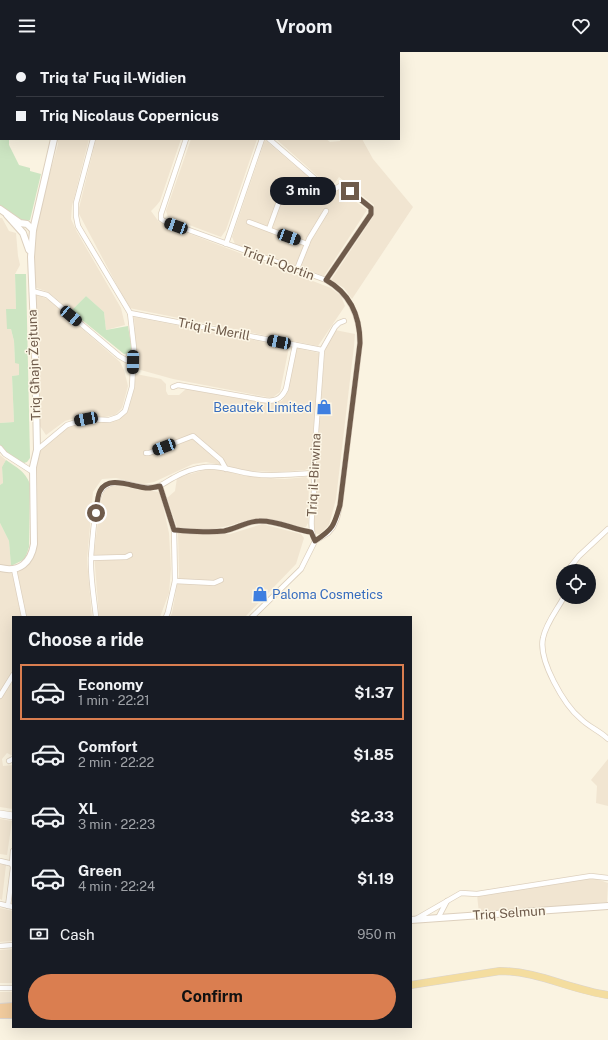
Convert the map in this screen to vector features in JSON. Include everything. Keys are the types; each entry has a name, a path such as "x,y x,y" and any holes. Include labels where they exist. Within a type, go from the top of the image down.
{"highway":[{"path":"0,1008 12,1008"},
{"path":"0,1014 12,1014"}],"main road":[{"path":"0,814 12,816"},
{"path":"412,985 500,972 518,972 608,995"}],"street":[{"name":"Triq Għajn Żejtuna","path":"14,569 27,561 32,555 34,544 33,472 37,450 31,257 33,232 54,140"},
{"path":"37,450 67,425 86,419 109,420 118,417 125,411 132,387 134,348 130,313 78,226 76,216 76,203 93,140"},
{"name":"Triq il-Qortin","path":"186,140 161,214 164,221 326,280 347,297 352,306 360,332 360,343 340,505 333,527 328,533 315,541 300,569 253,616"},
{"path":"226,244 262,140"},
{"path":"270,140 328,190 331,191 340,186 345,187 371,208 371,214 326,280"},
{"path":"269,230 281,196"},
{"path":"0,209 23,233 31,257"},
{"path":"297,269 307,244 326,211"},
{"path":"7,215 20,223 28,224 33,232 25,238"},
{"path":"249,222 307,244"},
{"path":"32,290 47,295 119,356 133,362"},
{"name":"Triq il-Merill","path":"130,313 322,350"},
{"name":"Triq il-Birwina","path":"315,541 311,532 313,473 322,350 335,327 344,321"},
{"path":"173,387 178,385 275,401 283,395 286,389 295,345"},
{"path":"146,453 150,453 193,436 221,460 226,469"},
{"path":"0,448 5,454 33,472"},
{"path":"96,616 91,558 97,505 100,491 105,486 112,483 121,483 146,488 160,486 191,470 204,467 272,475 313,473"},
{"path":"160,486 174,530 175,581 166,616"},
{"path":"174,530 207,532 224,531 250,522 260,521 271,522 298,530 311,532"},
{"path":"573,564 608,529"},
{"path":"298,530 315,541"},
{"path":"91,558 126,557 130,555"},
{"path":"0,568 14,569 24,616"},
{"path":"175,581 214,583 221,580"},
{"path":"560,604 544,631 542,640 542,649 550,676 559,692 581,720 608,739"},
{"path":"0,696 12,677"},
{"path":"0,861 12,866"},
{"path":"413,920 460,893 478,894 591,876 608,878"},
{"path":"0,904 11,906 12,886"},
{"path":"438,918 447,900"},
{"name":"Triq Selmun","path":"413,920 608,906"},
{"path":"0,946 12,945"},
{"path":"0,988 12,988"}],"shaded area":[{"path":"58,140 89,140 72,206 71,219 121,308 125,325 106,330 104,312 86,296 71,311 48,292 34,287 33,257 35,227"},
{"path":"96,140 181,140 160,201 151,211 159,222 331,288 341,296 345,306 318,346 129,308 78,212"},
{"path":"191,140 257,140 226,230 221,237 168,217 166,211"},
{"path":"265,140 332,197 339,189 367,210 324,276 235,244 232,237"},
{"path":"277,140 327,140 330,142 340,140 363,140 373,159 413,207 352,299 344,288 331,280 373,217 374,205 339,177 331,188"},
{"path":"0,218 2,218 9,231 16,233 20,265 15,274 16,309 7,309 7,329 11,329 14,341 15,363 19,363 19,375 12,376 14,422 0,423"},
{"path":"35,294 49,300 120,362 124,370 128,386 122,408 115,415 104,417 81,416 65,421 46,435 40,426 40,355"},
{"path":"134,317 289,347 280,392 272,398 173,379 137,369"},
{"path":"335,330 355,334 354,346 336,499 329,525 320,534 317,534 314,531 313,526 315,473 325,349"},
{"path":"296,348 319,353 311,463 309,468 305,470 278,472 249,471 206,462 193,464 154,482 144,484 116,478 102,479 93,492 87,560 92,616 12,616 12,756 7,753 2,759 3,766 12,765 12,809 0,807 0,570 8,573 17,570 29,563 34,555 38,539 37,465 39,452 66,427 80,422 111,422 126,412 134,389 136,374 161,379 166,384 166,391 168,395 179,395 186,389 271,404 282,401 288,392"},
{"path":"0,455 6,460 2,467 3,483 0,485"},
{"path":"216,469 256,477 285,479 306,477 309,480 308,523 306,527 302,528 262,518 206,530 177,527 167,498 175,491 177,478 204,470"},
{"path":"116,486 160,492 169,533 171,569 169,593 160,616 99,616 94,554 100,504 104,492 108,488"},
{"path":"0,523 9,541 11,566 0,565"},
{"path":"262,524 301,534 304,538 296,564 246,616 170,616 179,575 178,533 230,534"},
{"path":"608,759 608,806 596,803 597,786 591,780"},
{"path":"0,819 12,821 7,855 0,854"},
{"path":"0,864 6,865 2,900 0,899"},
{"path":"594,878 608,883 607,902 479,913 477,895"},
{"path":"0,908 12,911 12,941 0,942"},
{"path":"12,949 12,983 0,983 0,950"},
{"path":"0,992 12,992 12,1003 0,1004"}],"green space":[{"path":"0,140 9,140 9,145 19,165 30,168 30,171 41,174 30,220 18,220 0,205"},
{"path":"15,274 26,274 30,458 24,463 9,455 0,445 0,423 14,422 12,376 19,375 19,364 15,363 14,341 11,329 7,329 6,309 16,309"},
{"path":"86,296 104,312 106,330 128,326 132,350 130,353 124,354 71,311"},
{"path":"6,460 23,473 30,484 29,547 25,559 11,566 9,541 0,523 0,485 3,483 2,467"}],"place":[{"name":"Beautek Limited","path":"324,407"},
{"name":"Paloma Cosmetics","path":"260,594"}],"route":[{"path":"96,513 100,491 105,486 112,483 121,483 146,488 160,486 174,530 207,532 224,531 250,522 260,521 271,522 298,530 311,532 315,541 328,533 333,527 340,505 360,343 360,332 352,306 347,297 326,280 371,214 371,208 350,191"}]}
